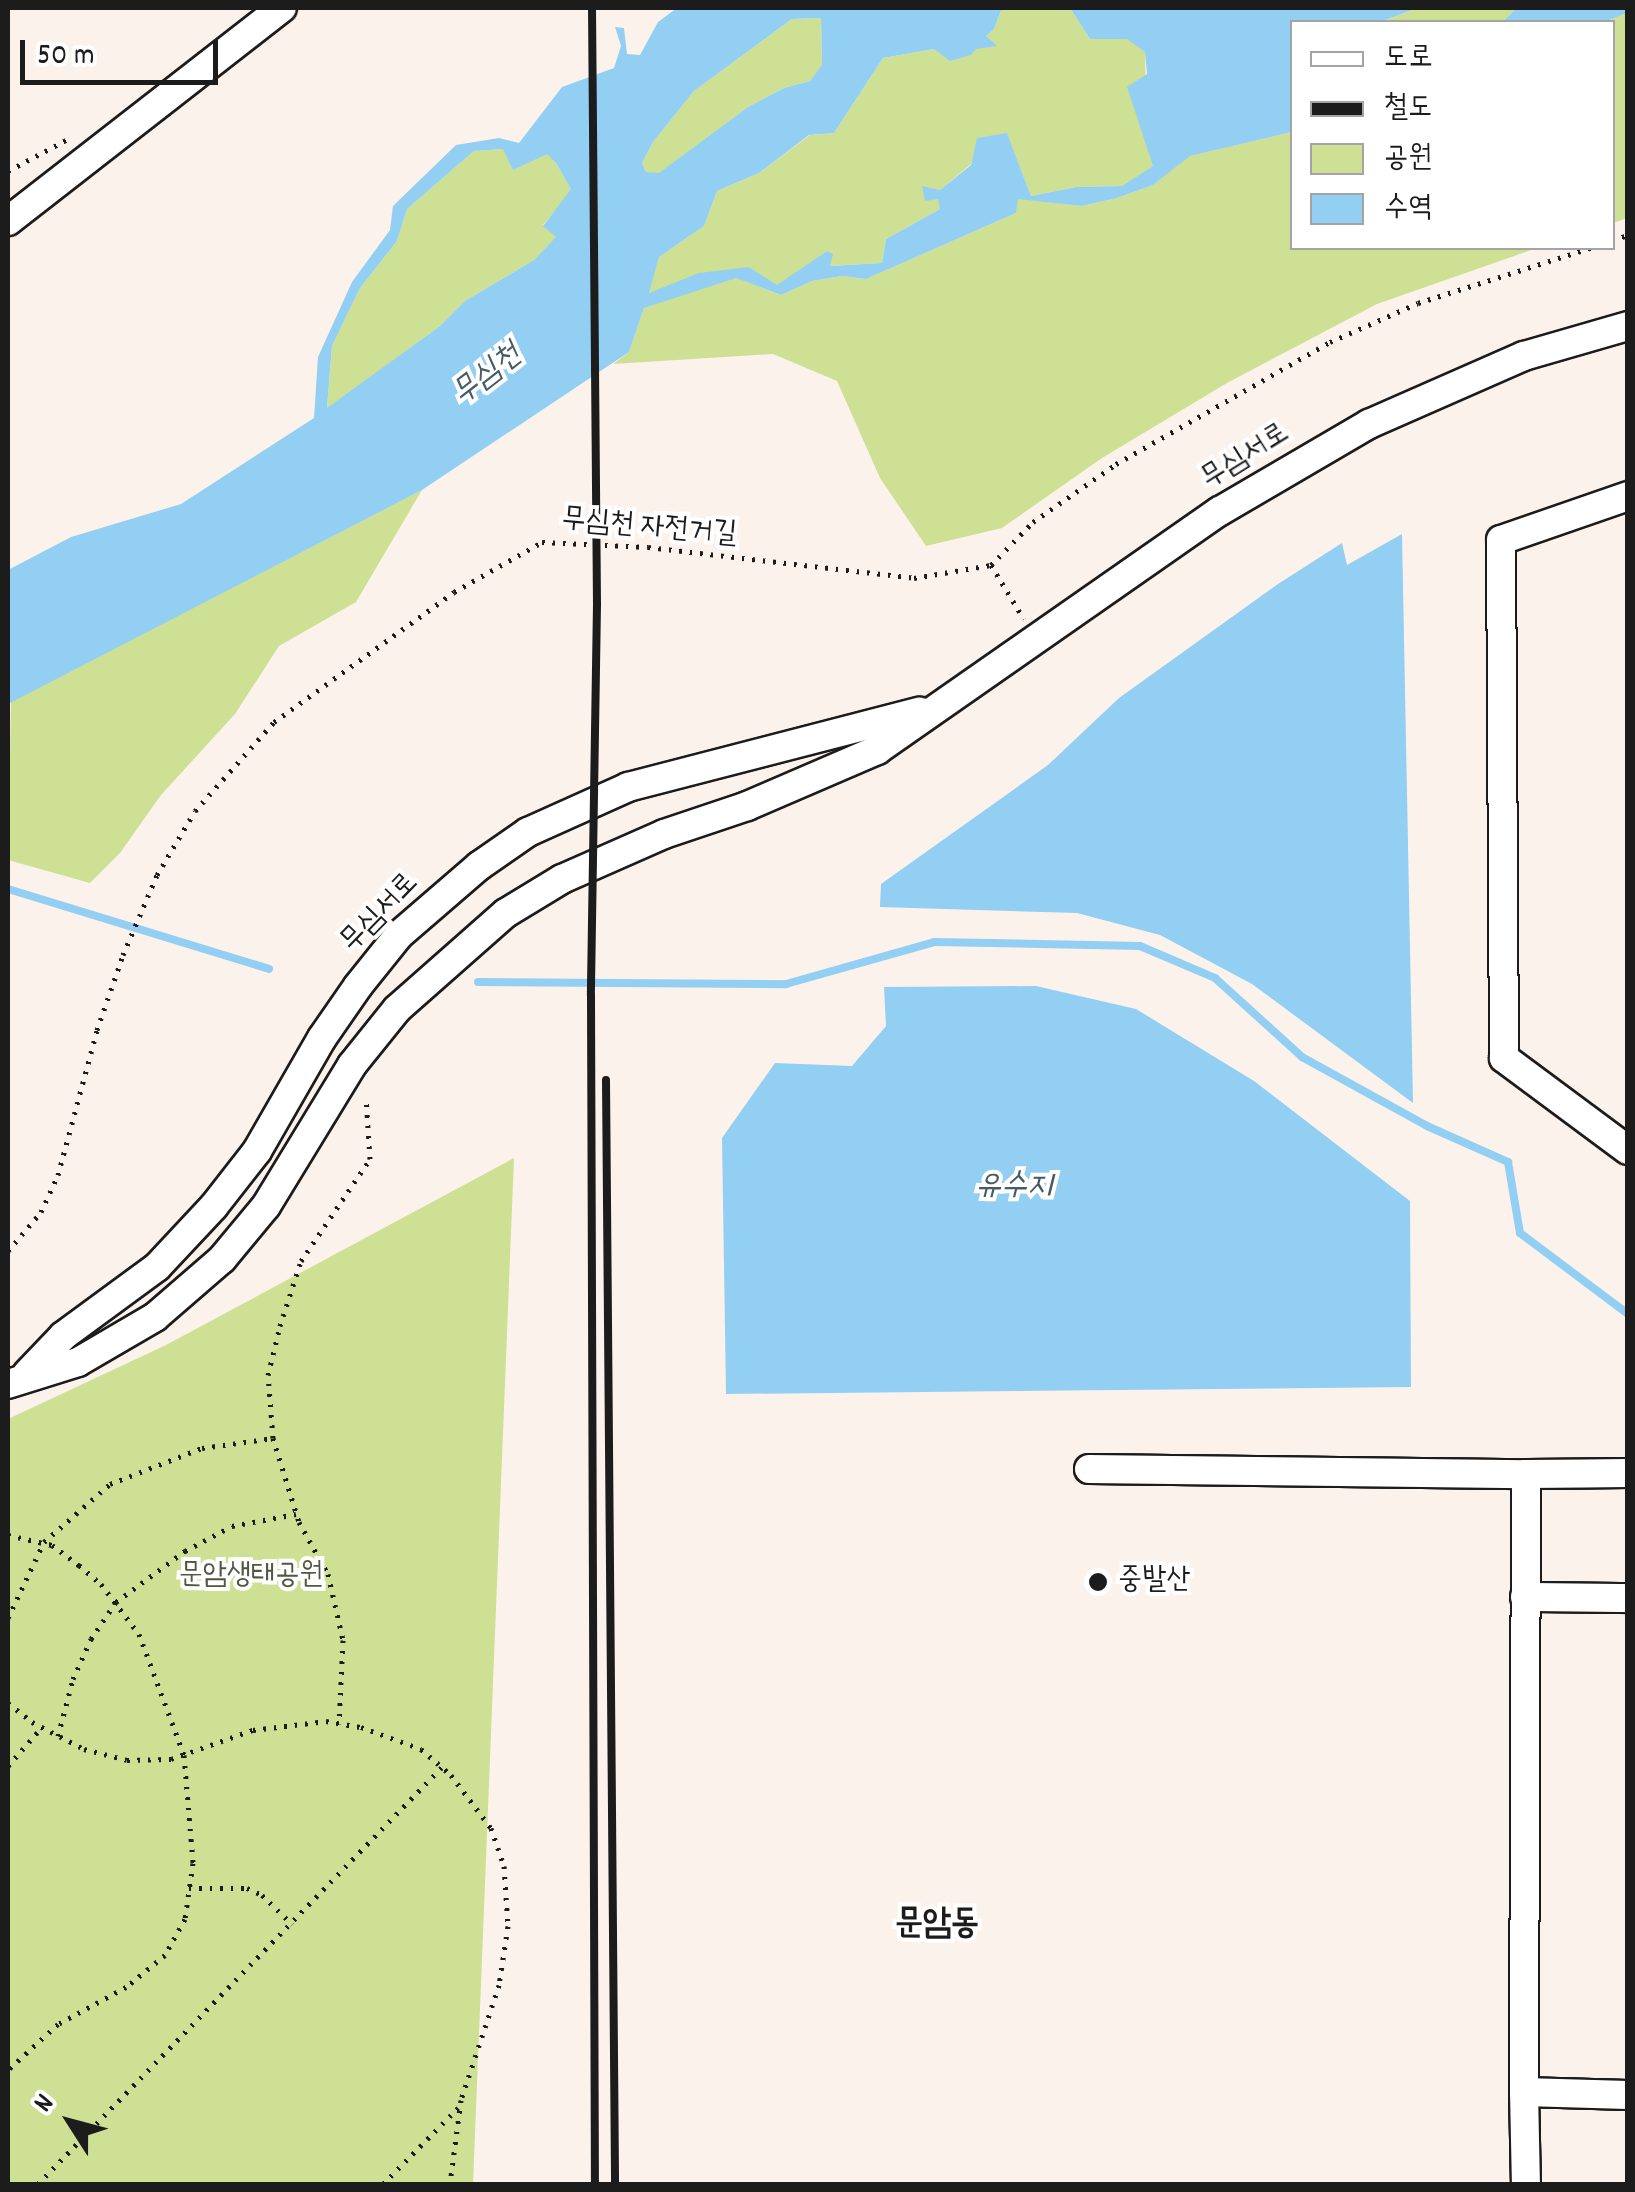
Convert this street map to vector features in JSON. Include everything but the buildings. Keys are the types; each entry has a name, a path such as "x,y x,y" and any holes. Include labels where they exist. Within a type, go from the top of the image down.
{"street":[{"path":"8,220 282,8"},
{"name":"무심서로","path":"17,1380 78,1362 155,1317 222,1260 266,1206 352,1065 397,1009 506,913 562,879 664,834 746,806 877,750 1220,511 1308,456 1524,356 1628,326"},
{"path":"1628,496 1501,540 1501,560 1504,1058 1628,1150"},
{"name":"무심서로","path":"17,1380 63,1336 158,1267 214,1206 258,1151 322,1038 358,986 400,935 478,866 528,832 628,787 932,709"},
{"path":"1089,1469 1628,1473"},
{"path":"1526,1474 1526,2184"},
{"path":"1525,1597 1628,1598"},
{"path":"1524,2092 1628,2095"}],"path":[{"path":"1036,639 991,565 1033,522 1116,464 1300,358 1418,303 1584,250"},
{"name":"무심천 자전거길","path":"8,1251 41,1212 58,1175 96,1030 123,955 156,875 194,811 274,722 454,592 542,542 648,547 914,578 991,565"},
{"path":"339,1724 343,1640 328,1574 296,1514 274,1438 268,1375 300,1261 370,1158 366,1097"},
{"path":"8,1618 44,1542 110,1484 202,1448 274,1438"},
{"path":"58,1736 73,1679 91,1639 116,1602 185,1551 232,1526 296,1514"},
{"path":"8,1535 44,1542 79,1565 116,1602 139,1634 184,1755 193,1863 185,1919 166,1954 126,1988 58,2024 8,2070"},
{"path":"8,1703 84,1749 127,1760 184,1755 253,1730 290,1724 339,1724 422,1750 442,1768 491,1828 504,1866 508,1926 499,1985 460,2106 450,2184"},
{"path":"8,1766 42,1727"},
{"path":"38,2184 442,1768"},
{"path":"189,1888 247,1888 262,1895 292,1924"},
{"path":"384,2184 460,2106"}],"green space":[{"path":"1002,8 1070,8 1090,39 1127,38 1145,52 1147,138 1154,166 1122,186 1076,187 1031,196 1007,134 978,138 971,164 940,190 923,187 939,199 940,209 886,239 882,263 829,266 827,251 777,286 749,267 648,293 659,257 704,226 717,191 759,173 810,135 834,133 883,58 934,49 996,46 986,36 994,29"},
{"path":"1417,8 1517,8 1504,20 1385,20"},
{"path":"1627,13 1627,218 1615,222 1615,20 1609,20"},
{"path":"821,18 822,66 810,81 784,88 748,107 659,174 646,172 642,163 653,142 694,91 792,19"},
{"path":"1290,132 1290,250 1531,250 1377,304 1227,383 1102,458 1002,528 926,546 880,478 837,381 773,354 613,364 629,352 644,308 712,283 737,278 781,295 812,281 842,276 866,279 1016,213 1017,198 1082,206 1117,198 1153,185 1189,156"},
{"path":"474,151 548,153 556,163 572,190 543,225 557,237 534,260 465,301 440,326 327,409 332,346 360,288 397,241 407,209"},
{"path":"422,490 356,602 279,646 235,714 161,795 120,853 90,883 8,860 11,701"},
{"name":"문암생태공원","path":"514,1158 473,2184 8,2184 8,1419 166,1345"}],"water":[{"name":"무심천","path":"677,8 1002,8 994,29 986,36 997,46 976,49 971,55 950,61 934,49 883,58 834,133 809,135 759,173 717,191 704,226 659,257 649,293 699,273 749,267 777,285 827,251 833,254 830,266 882,263 886,239 940,209 938,199 925,201 922,186 940,190 971,165 977,138 1007,133 1031,196 1076,187 1122,186 1153,166 1127,87 1147,74 1145,52 1127,39 1090,39 1070,8 1417,8 1385,20 1290,20 1290,132 1190,156 1153,185 1117,198 1082,206 1018,199 1016,213 866,279 842,276 812,281 781,295 736,278 644,308 629,352 422,490 8,704 8,570 71,537 181,504 314,418 318,357 352,282 390,230 393,206 456,145 499,138 519,143 562,87 614,68 621,46 615,27 624,28 627,54 640,55 658,22","holes":["821,18 822,65 810,81 784,88 748,107 659,173 646,172 642,163 653,142 694,91 792,19","503,149 513,170 547,154 556,163 571,189 543,226 556,237 534,260 465,301 440,326 327,408 332,346 360,288 397,241 407,209 474,151"]},
{"path":"1517,8 1627,8 1627,13 1609,20 1504,20"},
{"path":"1402,534 1413,1103 1252,984 1160,935 1077,913 880,907 881,884 1048,765 1119,698 1278,584 1342,543 1347,565"},
{"name":"유수지","path":"1036,986 1136,1009 1254,1081 1410,1201 1411,1387 726,1394 722,1138 775,1063 852,1066 886,1026 884,987"}],"waterway":[{"path":"8,889 269,969"},
{"path":"478,982 786,984 934,942 1140,946 1215,978 1302,1057 1427,1126 1508,1162 1520,1233 1628,1314"}],"railway":[{"path":"592,8 597,604 591,995 595,2184"},
{"path":"606,1080 615,2184"}],"place":[{"name":"중발산","path":"1098,1582"}],"district":[{"name":"문암동","path":"937,1925"}]}
